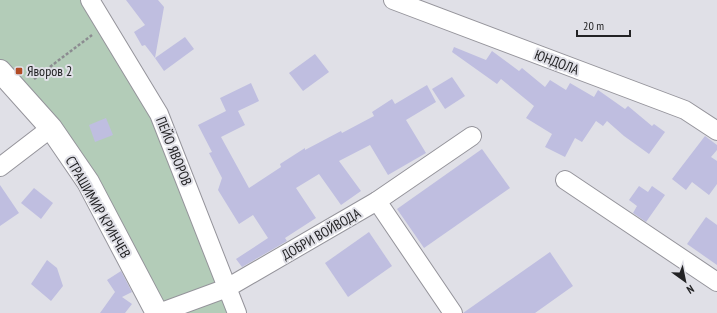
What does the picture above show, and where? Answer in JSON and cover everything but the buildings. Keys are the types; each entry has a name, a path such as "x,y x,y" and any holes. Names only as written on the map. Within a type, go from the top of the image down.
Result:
{"main road":[{"name":"СТРАШИМИР КРИНЧЕВ","path":"0,71 50,128 88,182 158,313"}],"street":[{"name":"ПЕЙО ЯВОРОВ","path":"90,0 159,114 237,313"},
{"name":"ЮНДОЛА","path":"393,0 685,110 717,131"},
{"path":"0,167 50,128"},
{"name":"ДОБРИ ВОЙВОДА","path":"158,313 228,288 377,201 472,136"},
{"path":"565,180 717,282"},
{"path":"377,201 453,313"}],"path":[{"path":"18,91 105,25"}],"green space":[{"path":"0,0 90,0 159,114 237,313 157,313 88,182 0,75"}],"place":[{"name":"Яворов 2","path":"19,71"}]}
